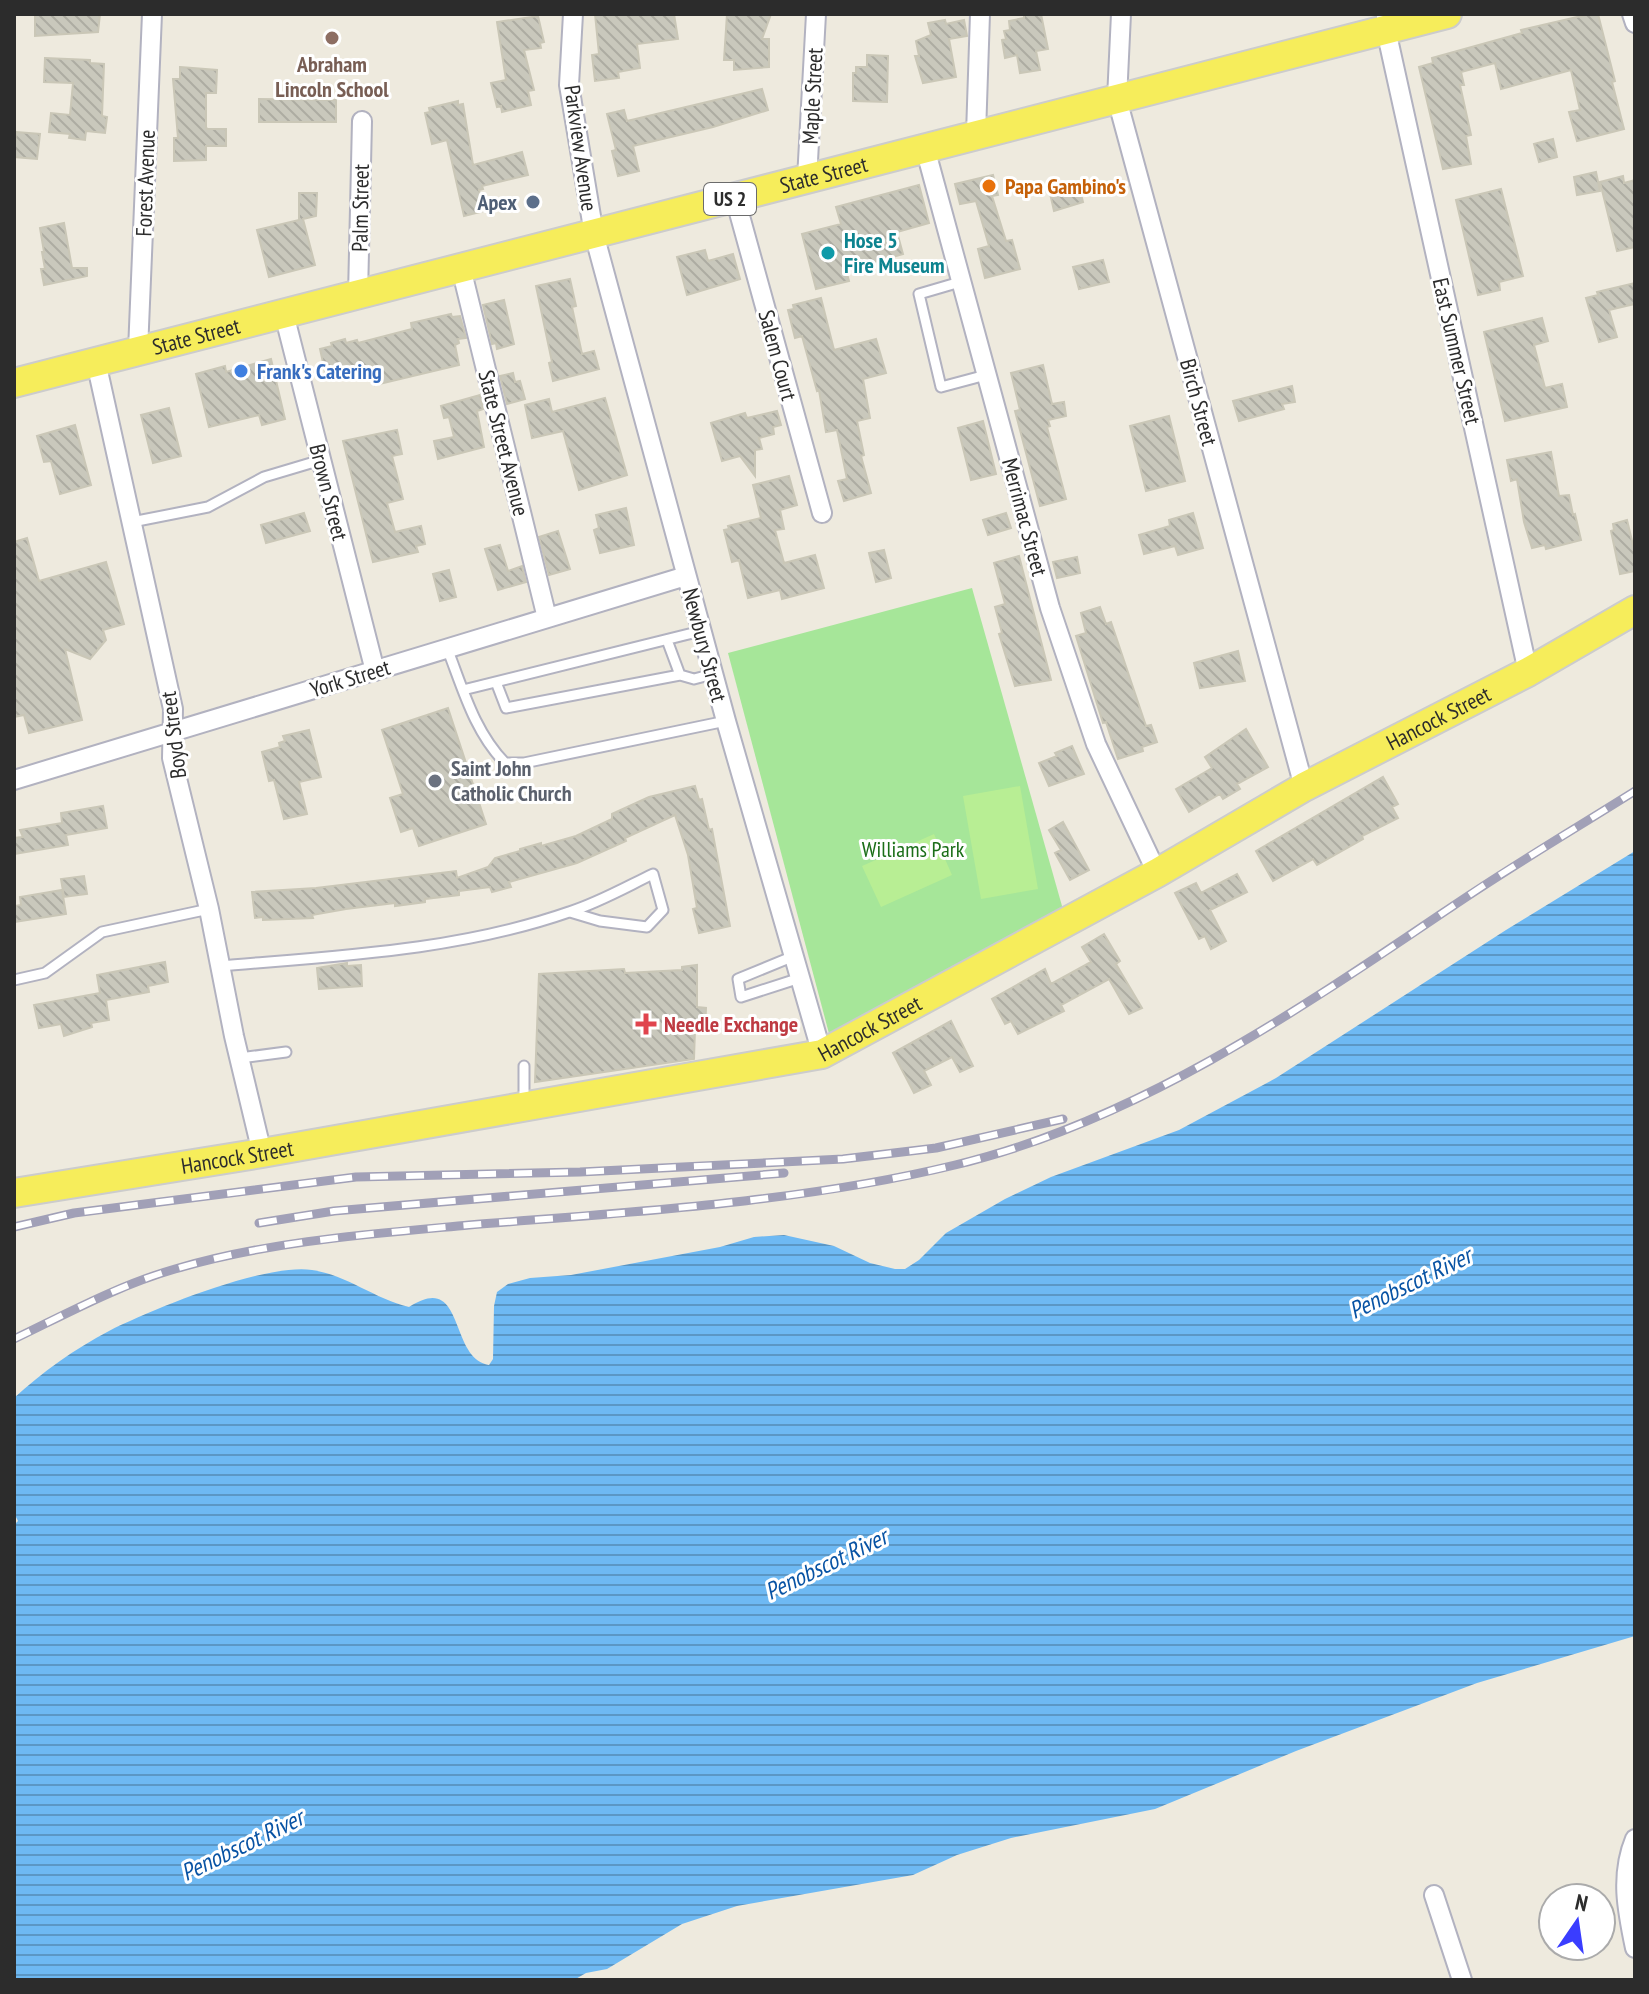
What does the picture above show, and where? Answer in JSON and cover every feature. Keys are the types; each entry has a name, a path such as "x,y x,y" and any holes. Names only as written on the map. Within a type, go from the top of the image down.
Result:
{"main road":[{"name":"State Street","path":"14,383 1117,99 1386,22 1447,14"},
{"name":"Hancock Street","path":"14,1193 262,1153 822,1054 1157,873 1304,787 1528,672 1635,610"}],"street":[{"name":"Forest Avenue","path":"138,351 152,14"},
{"name":"Parkview Avenue","path":"573,14 569,85 594,234"},
{"name":"Maple Street","path":"807,179 816,14"},
{"path":"976,134 980,14"},
{"name":"Birch Street","path":"1121,14 1117,99 1304,787"},
{"path":"1632,14 1635,23"},
{"name":"East Summer Street","path":"1386,22 1528,672"},
{"name":"Palm Street","path":"358,295 362,121"},
{"name":"Merrimac Street","path":"925,148 1050,608 1096,744 1157,873"},
{"name":"Salem Court","path":"735,198 822,513"},
{"name":"Newbury Street","path":"594,234 726,721 822,1054"},
{"name":"State Street Avenue","path":"461,268 547,618"},
{"name":"Brown Street","path":"284,314 375,671"},
{"name":"Boyd Street","path":"96,362 173,709 172,758 209,909 262,1153"},
{"name":"York Street","path":"14,780 686,576"},
{"path":"1635,1839 1627,1858 1625,1901 1635,1948"},
{"path":"1434,1895 1462,1980"}],"lane":[{"path":"960,282 919,294 941,387 986,375"},
{"path":"131,522 208,507 264,477 321,460"},
{"path":"463,690 701,631"},
{"path":"667,640 680,675"},
{"path":"447,648 475,722 490,747 505,763 524,763 726,721"},
{"path":"496,682 506,708 680,675 694,679 713,674"},
{"path":"219,966 372,953 471,939 570,912 653,874 663,910 647,927 600,921 570,912"},
{"path":"14,980 45,973 102,932 209,909"},
{"path":"794,956 738,979 741,997 800,978"},
{"path":"240,1058 286,1052"},
{"path":"524,1066 524,1107"}],"green space":[{"name":"Williams Park","path":"972,588 1064,913 831,1041 728,653"},
{"path":"1020,786 1038,889 981,899 963,796"},
{"path":"934,834 952,875 881,907 862,866"}],"water":[{"name":"Penobscot River","path":"1635,851 1635,1636 1477,1683 1296,1751 1155,1809 1011,1838 957,1855 913,1875 737,1906 682,1924 607,1969 586,1973 574,1980 14,1980 14,1525 18,1521 14,1513 14,1398 59,1362 109,1331 180,1300 239,1280 292,1270 325,1273 409,1307 427,1299 440,1299 449,1307 467,1348 476,1359 489,1365 493,1359 497,1292 508,1284 530,1278 571,1275 720,1247 754,1237 784,1235 834,1246 870,1263 905,1269 919,1260 946,1233 1005,1199 1051,1177 1179,1130 1276,1078"}],"building":[{"path":"35,14 100,14 98,32 35,36"},
{"path":"595,14 674,14 678,39 637,44 640,68 618,72 619,78 595,81 592,55 599,54"},
{"path":"727,14 771,14 762,39 769,39 769,67 734,70 734,60 724,60"},
{"path":"1024,14 1041,14 1048,49 1036,51 1040,70 1020,73 1017,55 1005,58 1002,40 1006,39 1004,31 1010,30 1009,21 1024,18"},
{"path":"1598,14 1624,129 1577,141 1569,112 1580,110 1571,70 1501,89 1495,63 1461,72 1464,85 1460,85 1471,135 1466,136 1471,164 1443,169 1419,67 1433,63 1432,58 1522,33 1521,30"},
{"path":"538,16 544,42 540,43 541,48 524,50 534,90 528,91 531,105 502,112 501,106 497,107 491,83 506,80 497,22"},
{"path":"945,20 946,24 964,20 967,36 949,39 956,77 923,83 915,56 919,56 916,41 931,35 928,23"},
{"path":"867,55 888,56 887,102 853,101 853,73 856,73 856,67 867,67"},
{"path":"45,58 90,60 90,63 104,64 102,116 107,117 105,133 86,131 85,140 69,138 70,134 49,132 51,113 70,115 73,83 44,82"},
{"path":"180,67 217,70 216,93 206,93 206,127 226,129 226,146 206,146 206,160 174,161 174,138 178,138 173,79 180,79"},
{"path":"762,89 768,110 633,146 639,171 618,176 612,151 616,150 607,114 624,110 627,121"},
{"path":"259,99 336,100 336,122 259,122"},
{"path":"458,101 458,105 463,104 473,165 522,152 528,175 482,186 483,189 479,190 484,211 464,216 447,140 432,144 425,113 430,112 429,108"},
{"path":"16,132 40,134 37,159 14,157"},
{"path":"1553,139 1557,157 1539,162 1534,144"},
{"path":"1596,172 1600,191 1577,195 1574,177"},
{"path":"993,175 998,195 992,196 1006,241 1012,240 1020,269 985,278 978,249 989,246 976,201 960,204 955,184"},
{"path":"1623,176 1624,183 1635,180 1635,247 1617,251 1600,182"},
{"path":"1078,182 1083,202 1054,211 1049,189"},
{"path":"919,185 929,223 897,232 903,254 846,270 849,281 816,289 802,234 841,224 836,207"},
{"path":"1501,189 1523,276 1499,282 1500,290 1478,295 1456,200"},
{"path":"299,193 317,193 316,216 303,219 315,265 269,277 257,230 299,220"},
{"path":"64,223 72,268 87,268 87,276 44,285 40,228"},
{"path":"705,250 708,261 733,254 740,279 687,295 677,257"},
{"path":"1103,260 1109,282 1079,289 1073,267"},
{"path":"570,279 576,306 572,307 582,354 594,351 599,369 553,381 536,286"},
{"path":"1635,283 1635,304 1609,310 1617,337 1599,342 1586,298 1598,295 1597,292"},
{"path":"821,298 834,350 876,339 886,373 863,379 870,418 857,421 864,455 861,456 871,493 844,501 838,481 847,479 837,430 826,432 819,390 802,336 795,338 788,310 794,309 793,305"},
{"path":"504,300 514,344 497,349 496,343 492,344 483,305"},
{"path":"451,314 452,317 460,316 466,338 458,339 459,343 455,345 459,365 375,385 371,366 326,376 320,349 332,346 331,343 345,339 346,343 357,340 358,343 412,329 411,323"},
{"path":"1542,318 1548,341 1534,345 1545,388 1562,384 1567,407 1505,421 1484,332"},
{"path":"271,359 285,419 262,425 259,415 209,427 196,374 225,366 226,372"},
{"path":"1043,365 1052,404 1064,402 1066,416 1048,420 1050,426 1047,427 1066,499 1040,506 1015,411 1020,410 1011,373"},
{"path":"513,373 515,382 520,381 525,399 507,404 500,376"},
{"path":"1292,386 1295,402 1282,404 1284,409 1239,421 1233,401"},
{"path":"480,395 483,409 477,411 484,447 438,459 434,441 454,437 449,417 444,418 441,406"},
{"path":"605,398 627,475 579,490 563,431 532,438 525,405 549,399 552,412"},
{"path":"169,408 181,456 153,463 141,415"},
{"path":"777,411 781,425 773,427 774,434 759,438 762,449 755,450 755,476 740,456 722,461 711,423 745,413 747,418"},
{"path":"1169,416 1185,481 1146,491 1130,426"},
{"path":"983,421 996,474 971,480 958,428"},
{"path":"75,425 91,485 60,494 51,461 44,462 37,436"},
{"path":"397,430 402,454 392,456 403,499 387,503 395,532 421,526 425,544 416,546 418,552 373,562 343,441"},
{"path":"1551,452 1559,496 1569,495 1581,540 1546,549 1545,545 1532,548 1517,479 1511,481 1507,460"},
{"path":"789,476 797,505 780,510 784,529 775,530 784,563 815,555 824,588 782,599 780,590 748,598 739,560 732,562 724,530 729,529 728,526 761,518 753,485"},
{"path":"626,508 634,545 600,553 594,530 599,528 596,515"},
{"path":"304,513 310,531 266,543 261,525"},
{"path":"1006,513 1011,528 988,535 983,520"},
{"path":"1193,513 1203,548 1178,555 1175,546 1144,554 1139,535 1170,526 1169,520"},
{"path":"1627,520 1635,553 1635,571 1620,574 1611,531 1614,530 1613,524"},
{"path":"558,531 570,569 549,575 539,537"},
{"path":"27,538 39,581 106,562 124,624 103,630 106,640 90,659 65,649 82,720 29,733 24,715 14,717 14,542"},
{"path":"500,545 508,571 522,566 526,582 498,590 485,549"},
{"path":"884,550 891,578 876,582 869,553"},
{"path":"1019,556 1051,680 1015,686 999,634 1002,633 995,607 1005,604 994,563"},
{"path":"1077,557 1080,573 1057,578 1053,562"},
{"path":"449,570 456,597 440,601 433,574"},
{"path":"1100,607 1106,624 1111,622 1146,726 1151,725 1157,742 1142,747 1143,751 1118,759 1106,722 1103,723 1076,636 1086,633 1081,613"},
{"path":"1238,651 1245,681 1200,688 1194,663"},
{"name":"Saint John Catholic Church","path":"448,708 486,824 419,846 413,828 401,832 390,798 403,794 382,730"},
{"path":"1246,729 1268,767 1237,784 1240,789 1223,799 1220,794 1189,812 1176,789 1212,768 1205,757"},
{"path":"309,730 321,777 299,782 307,814 284,819 274,780 269,781 262,752 280,747 279,743 285,741 283,736"},
{"path":"1072,746 1084,774 1049,786 1039,763"},
{"path":"1383,777 1398,804 1392,807 1398,818 1362,836 1363,839 1317,865 1313,859 1273,881 1256,851"},
{"path":"695,786 699,800 702,799 709,830 712,829 730,926 699,933 693,909 697,908 688,855 675,815 577,863 509,882 511,887 492,892 490,887 459,891 459,895 425,899 425,902 346,909 312,915 313,918 255,918 252,892 316,888 456,871 457,878 488,867 495,858 520,849 576,836 612,819 612,814 649,797"},
{"path":"103,806 107,828 66,835 68,845 14,854 14,838 23,837 20,830 62,823 61,813"},
{"path":"1063,822 1089,870 1070,880 1055,853 1061,850 1049,830"},
{"path":"1237,874 1247,892 1210,910 1226,941 1211,949 1205,936 1199,939 1175,893 1196,883 1201,893"},
{"path":"84,876 87,894 64,897 61,879"},
{"path":"62,890 66,914 14,922 14,906 21,905 20,897"},
{"path":"1104,934 1120,961 1116,964 1142,1008 1129,1014 1109,979 1061,1005 1064,1011 1018,1034 1011,1021 1005,1024 992,999 1045,969 1051,984 1091,962 1082,947"},
{"path":"165,962 168,982 148,986 149,992 106,1000 109,1020 91,1023 92,1027 64,1036 61,1024 39,1028 34,1005 100,993 97,975"},
{"path":"347,963 347,966 361,965 362,986 319,989 317,968"},
{"path":"697,965 697,1007 706,1008 705,1030 695,1029 694,1059 535,1082 539,974 624,969 625,973 682,970 682,967"},
{"path":"951,1021 973,1066 960,1072 952,1057 924,1071 931,1085 914,1093 893,1053"}],"railway":[{"path":"14,1339 134,1283 211,1259 247,1252 358,1235 652,1210 835,1189 955,1165 1022,1146 1151,1092 1213,1059 1334,985 1635,791"},
{"path":"14,1227 74,1213 356,1177 580,1172 843,1159 936,1148 1063,1119"},
{"path":"259,1223 334,1211 784,1173"}],"place":[{"name":"Abraham Lincoln School","path":"332,38"},
{"name":"Papa Gambino's","path":"989,186"},
{"name":"Apex","path":"533,202"},
{"name":"Hose 5 Fire Museum","path":"828,253"},
{"name":"Frank's Catering","path":"241,371"},
{"name":"Saint John Catholic Church","path":"435,781"},
{"name":"Needle Exchange","path":"646,1024"}]}
